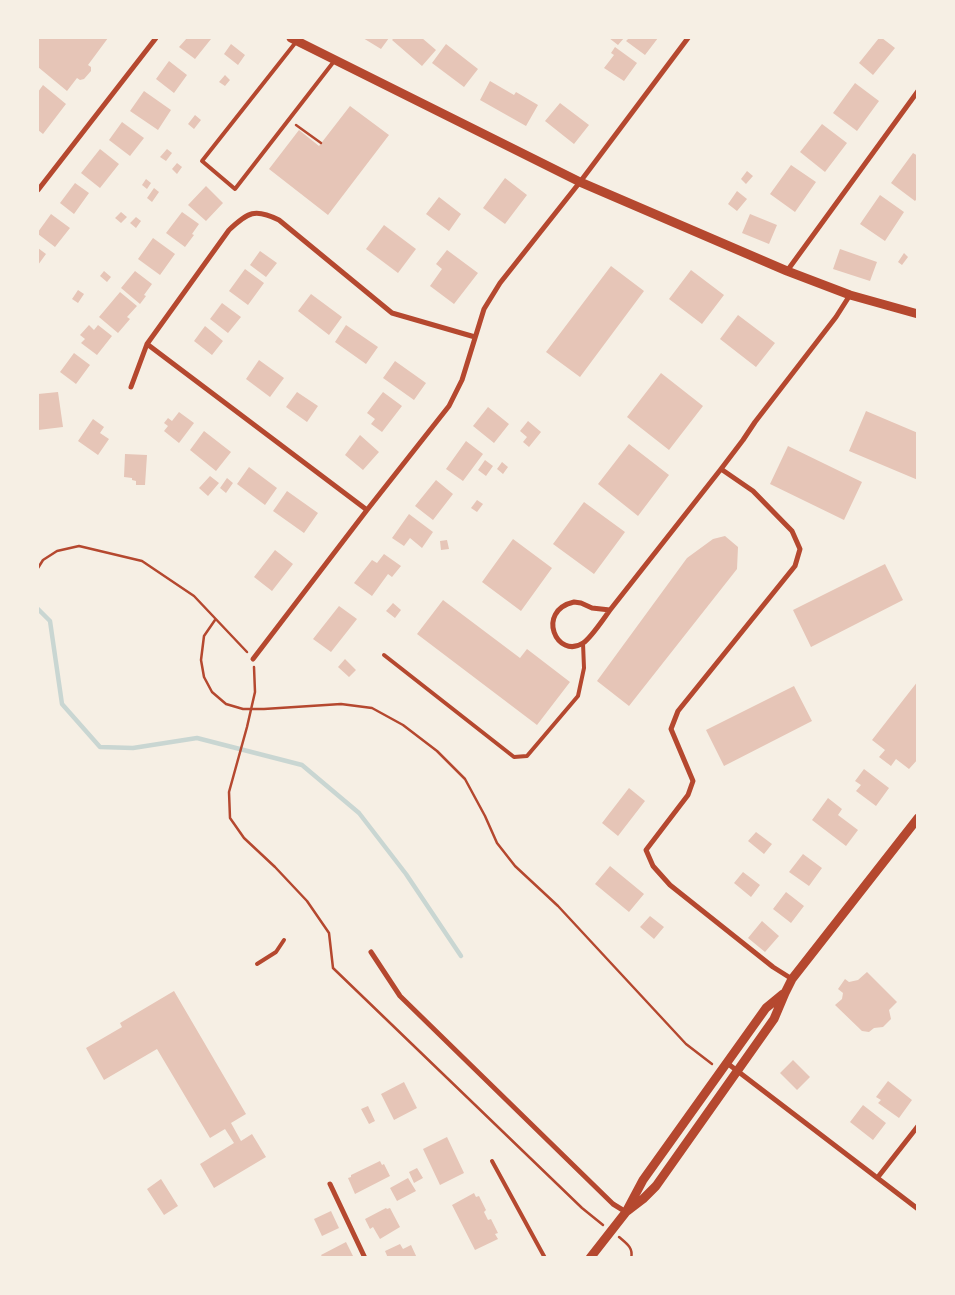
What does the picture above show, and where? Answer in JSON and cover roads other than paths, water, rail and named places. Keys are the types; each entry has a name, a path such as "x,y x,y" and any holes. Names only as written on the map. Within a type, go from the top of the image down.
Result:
{"street":[{"path":"38,190 156,38"},
{"path":"253,659 449,406 462,380 484,308 500,283 580,182 688,38"},
{"path":"294,39 580,182 787,271 850,294 918,314"},
{"path":"787,271 918,91"},
{"path":"130,387 147,344 229,230 241,218 254,212 267,214 279,220 392,312 475,337"},
{"path":"610,610 592,608 574,602 561,607 556,612 552,626 558,640 564,645 572,647 583,643 610,610 721,469 836,317 850,294"},
{"path":"147,344 367,510"},
{"path":"721,469 753,491 792,531 800,549 795,566 678,711 671,729 693,781 688,794 646,850 653,866 670,884 773,967 792,979"},
{"path":"626,1212 656,1186 774,1019 792,979 918,818"},
{"path":"371,952 400,996 613,1204 626,1212"},
{"path":"590,1258 626,1212 643,1180 766,1008 785,993"},
{"path":"727,1063 918,1209"},
{"path":"878,1178 918,1126"},
{"path":"330,1184 365,1258"}],"lane":[{"path":"294,39 202,161 235,189 335,60"},
{"path":"384,655 514,757 527,756 578,696 584,668 583,643"},
{"path":"257,964 276,952 284,940"},
{"path":"492,1161 546,1258"}],"waterway":[{"path":"38,609 50,621 62,704 100,747 133,748 197,738 302,765 359,813 406,874 461,956"}]}
